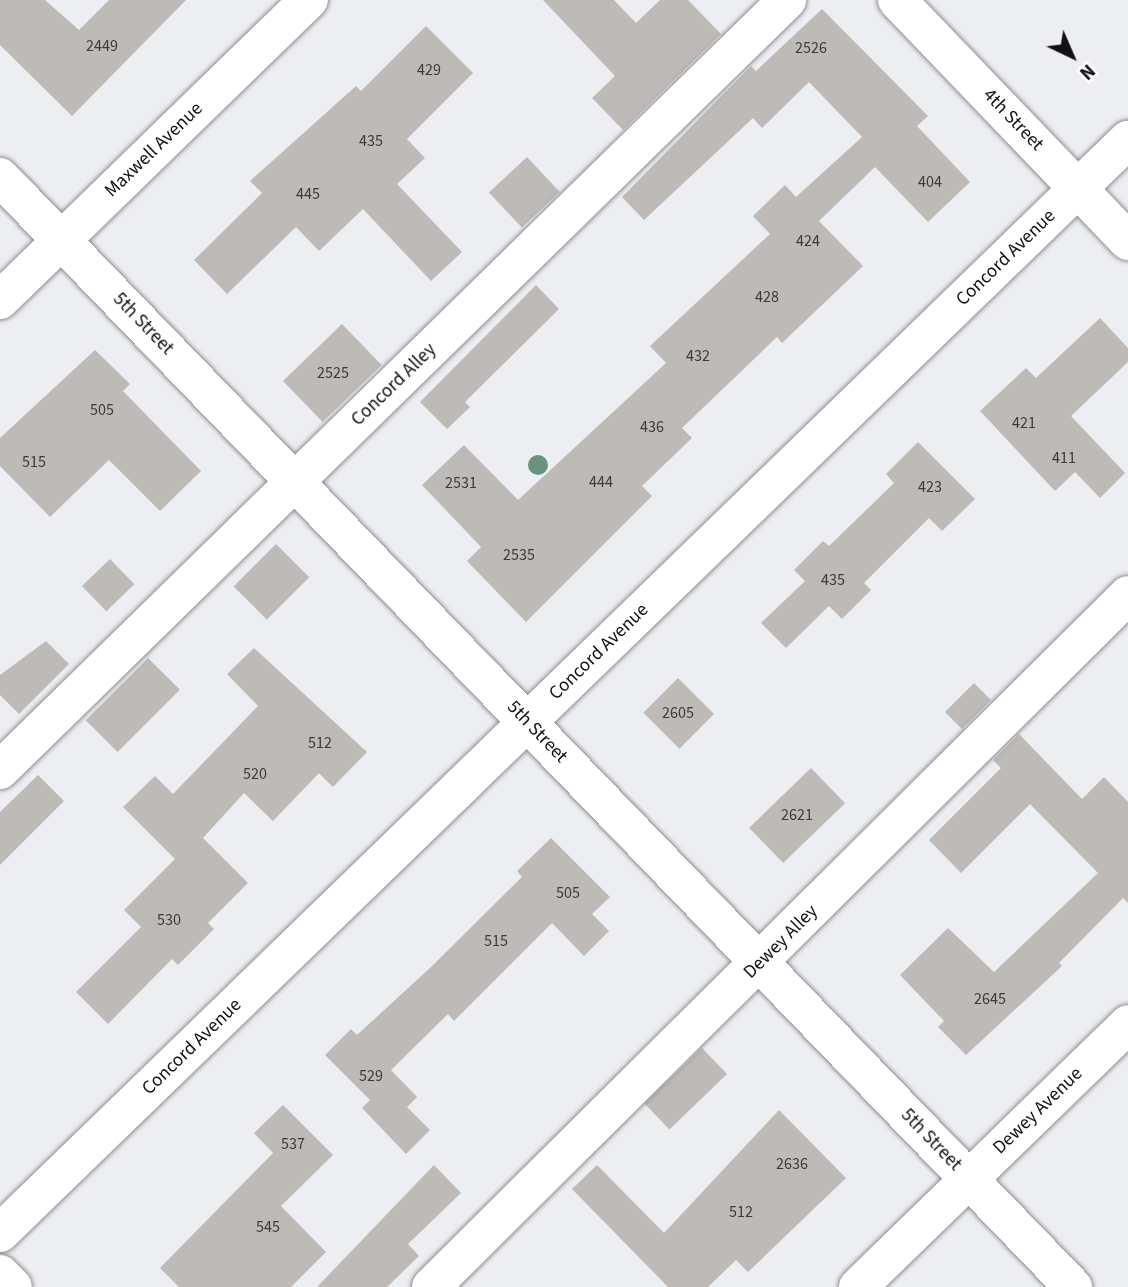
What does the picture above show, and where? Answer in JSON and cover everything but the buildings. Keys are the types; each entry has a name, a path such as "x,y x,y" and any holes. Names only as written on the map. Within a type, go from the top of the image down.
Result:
{"street":[{"name":"Maxwell Avenue","path":"0,300 309,0"},
{"name":"Concord Alley","path":"0,770 787,0"},
{"name":"4th Street","path":"897,0 1128,241"},
{"name":"Concord Avenue","path":"0,1233 1128,140"},
{"name":"5th Street","path":"0,177 1073,1287"},
{"name":"Dewey Alley","path":"431,1287 760,964 1128,595"},
{"name":"Dewey Avenue","path":"858,1287 1128,1024"},
{"path":"0,1274 13,1287"}]}
